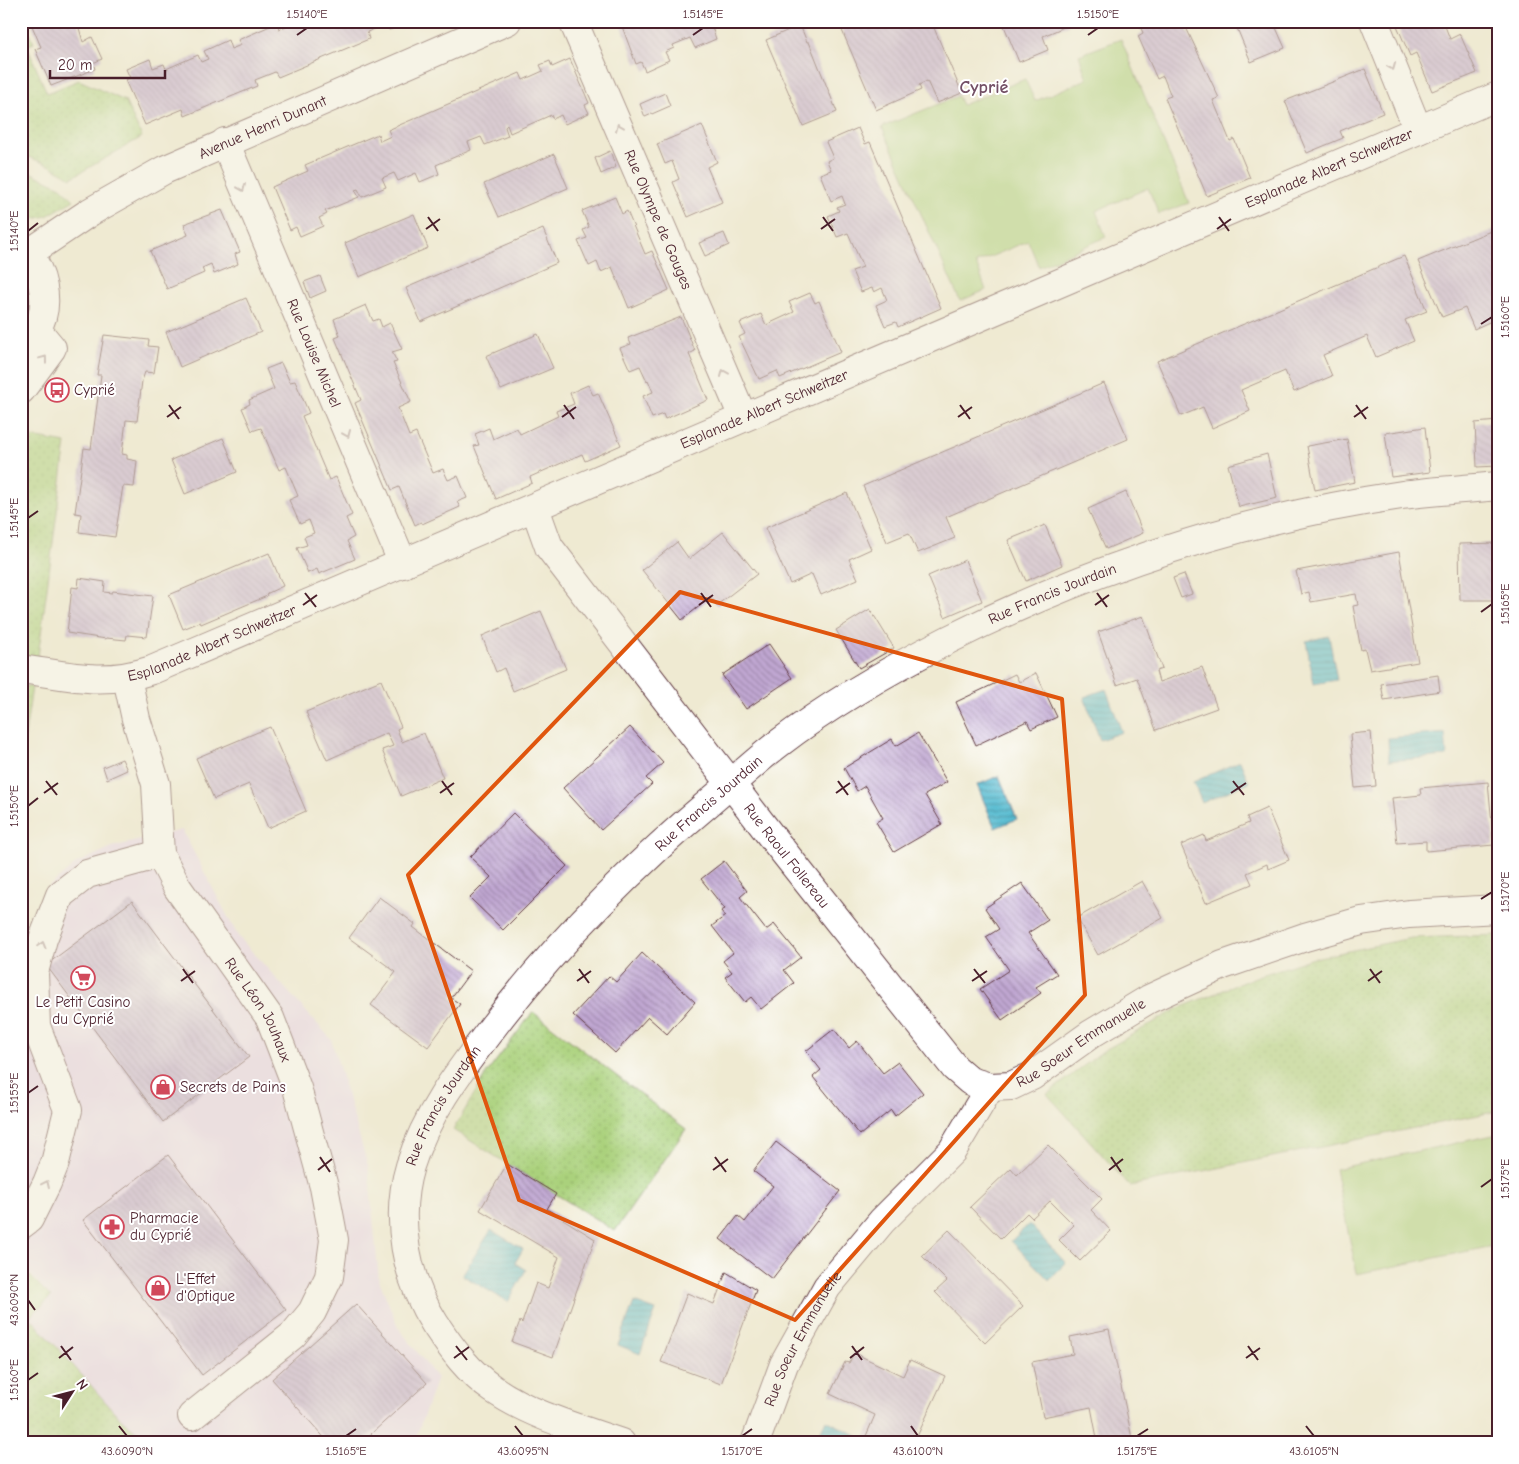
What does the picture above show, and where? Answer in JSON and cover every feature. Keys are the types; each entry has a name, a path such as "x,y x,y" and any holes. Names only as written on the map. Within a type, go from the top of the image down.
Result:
{"street":[{"name":"Avenue Henri Dunant","path":"25,250 164,170 507,21"},
{"name":"Rue Olympe de Gouges","path":"572,21 743,418"},
{"path":"1374,21 1418,130"},
{"name":"Esplanade Albert Schweitzer","path":"21,669 100,680 127,678 152,670 1498,96"},
{"name":"Rue Louise Michel","path":"225,142 403,564"},
{"path":"21,390 52,348 29,339 41,318 44,295 40,273 25,250"},
{"name":"Rue Francis Jourdain","path":"621,1443 543,1416 492,1389 454,1354 423,1305 408,1258 402,1214 409,1169 425,1128 447,1088 513,1000 581,921 631,872 778,744 868,685 945,641 1033,600 1091,576 1247,526 1334,507 1405,495 1498,486"},
{"name":"Rue Raoul Follereau","path":"535,508 548,546 731,784 955,1068 970,1081 990,1087"},
{"name":"Rue Léon Jouhaux","path":"127,678 134,712 156,784 160,854 177,888 270,1018 297,1088 324,1187 334,1240 329,1277 312,1312 292,1334 192,1416"},
{"path":"21,1225 30,1219 56,1163 68,1110 36,1026 34,972 43,939 60,895 87,874 160,854"},
{"name":"Rue Soeur Emmanuelle","path":"754,1443 784,1364 827,1287 882,1220 952,1151 990,1087 1011,1086 1032,1076 1091,1034 1149,999 1242,959 1305,937 1361,921 1409,914 1498,909"}],"highlighted area":[{"path":"680,592 1062,699 1085,995 795,1320 519,1200 408,875"}],"shaded area":[{"path":"182,830 238,936 331,1039 368,1166 379,1280 398,1327 437,1378 414,1443 151,1443 119,1417 30,1316 51,1297 21,1264 21,977 29,928 47,888 77,863 112,847"}],"green space":[{"path":"21,21 24,21 34,43 27,46 47,93 79,80 125,101 142,137 71,178 49,165 21,154"},
{"path":"1121,39 1189,203 1159,214 1148,188 1096,211 1106,237 1039,267 1028,241 976,263 986,290 960,301 882,127 958,96 962,105 1025,79 1035,101 1087,79 1079,55"},
{"path":"21,168 61,187 74,200 47,216 21,222"},
{"path":"21,435 66,443 38,657 21,655"},
{"path":"21,685 32,687 21,764"},
{"path":"1498,935 1498,1111 1130,1186 1047,1094 1103,1051 1179,1008 1258,976 1314,958 1411,938"},
{"path":"533,1012 686,1129 615,1231 453,1130 486,1074"},
{"path":"1498,1134 1498,1245 1357,1274 1335,1169"},
{"path":"21,1267 51,1297 30,1317 119,1417 151,1443 24,1443 21,1437"}],"water":[{"path":"1329,636 1337,680 1314,684 1306,641"},
{"path":"1106,689 1122,732 1100,740 1084,697"},
{"path":"1445,733 1447,756 1389,761 1388,738"},
{"path":"1240,761 1249,782 1202,803 1193,782"},
{"path":"999,776 1017,819 995,828 977,785"},
{"path":"1029,1224 1066,1263 1049,1280 1011,1241"},
{"path":"491,1230 523,1249 515,1263 526,1270 508,1302 462,1275"},
{"path":"634,1302 656,1310 640,1354 618,1345"},
{"path":"826,1420 857,1435 854,1443 815,1443"}],"building":[{"path":"30,21 77,21 83,42 92,37 102,59 93,63 95,69 51,86 35,49 41,47"},
{"path":"292,21 410,21 389,30 387,24 367,32 369,39 278,77 275,72 255,80 257,86 185,116 183,109 145,125 125,80 130,78 126,69 150,59 153,68 164,64 166,69 198,55 201,62 208,59 204,51 228,40 231,49 241,45 238,40 277,23 279,29 293,23"},
{"path":"620,21 710,21 716,39 695,48 690,38 673,45 674,48 665,52 669,60 645,71 641,62 636,64"},
{"path":"838,21 931,21 962,93 937,103 927,81 919,85 921,90 876,110"},
{"path":"1002,21 1067,21 1069,25 1043,36 1048,50 1019,62"},
{"path":"1138,21 1183,21 1219,98 1213,100 1230,141 1234,139 1250,178 1207,196 1165,98 1171,96 1163,76 1157,79 1138,36 1143,33"},
{"path":"1234,21 1273,21 1285,48 1251,62"},
{"path":"1395,21 1443,21 1450,39 1460,34 1477,73 1432,91 1416,53 1410,56"},
{"path":"800,25 807,42 809,42 837,112 803,126 766,40"},
{"path":"570,59 589,103 585,105 589,113 565,124 561,115 553,119 551,115 510,133 507,125 505,127 508,136 485,145 481,137 468,142 471,150 436,165 439,174 420,182 416,173 398,181 394,173 382,178 386,187 362,197 358,189 355,190 359,197 325,211 327,214 319,218 323,226 300,236 296,227 290,230 272,187 308,171 305,165 378,134 380,141 391,136 388,130 520,73 523,80 543,71 540,65 550,61 552,67"},
{"path":"1365,69 1383,113 1340,131 1343,138 1307,153 1285,101"},
{"path":"665,93 670,106 645,117 640,104"},
{"path":"702,125 717,162 707,167 722,202 688,217 673,182 679,179 672,161 665,164 657,144"},
{"path":"858,128 865,144 870,142 941,308 898,327 896,322 885,326 876,305 887,300 882,288 874,292 872,288 861,292 852,271 863,267 848,233 837,237 828,216 839,211 837,207 845,204 842,196 831,201 820,174 831,170 827,161 833,158 826,142"},
{"path":"610,151 616,167 601,174 595,158"},
{"path":"554,154 568,188 499,217 484,184"},
{"path":"615,197 622,214 627,211 645,254 652,251 669,290 629,308 612,267 601,272 597,262 589,266 578,241 587,238 583,230 589,227 582,211"},
{"path":"222,210 240,252 235,254 238,264 214,274 211,264 202,268 204,273 167,289 150,251 188,235 184,224"},
{"path":"414,214 428,248 359,277 345,243"},
{"path":"1498,228 1498,318 1474,329 1465,308 1442,317 1418,261"},
{"path":"543,229 557,263 421,322 406,288"},
{"path":"724,233 729,245 705,256 699,243"},
{"path":"1404,256 1427,311 1405,320 1414,341 1376,357 1367,336 1323,355 1332,376 1294,392 1285,371 1241,390 1250,411 1212,428 1203,407 1181,416 1157,361"},
{"path":"320,276 326,291 310,298 304,282"},
{"path":"810,293 815,303 819,301 841,352 780,378 777,371 759,379 739,337 745,334 740,323 761,314 766,325 794,312 789,302"},
{"path":"246,298 261,332 180,367 166,332"},
{"path":"366,305 373,321 379,319 382,327 390,323 402,349 392,352 397,362 393,363 411,402 398,408 409,436 416,433 433,473 443,469 448,480 458,476 467,498 457,502 460,507 422,524 421,522 415,525 399,487 392,490 355,403 361,400 335,338 340,336 334,319"},
{"path":"681,317 695,351 689,354 708,400 665,419 663,414 652,418 643,396 653,392 648,380 640,366 630,370 620,348 631,344 628,338"},
{"path":"538,334 553,368 501,390 486,356"},
{"path":"104,335 149,340 148,346 158,347 154,373 145,372 142,381 137,421 126,420 122,454 127,455 127,459 137,461 134,487 123,486 115,537 79,532 81,514 75,513 84,448 91,449 101,375 97,375"},
{"path":"281,363 290,382 295,381 309,413 302,416 329,480 336,477 352,515 346,518 354,537 347,541 355,559 319,574 317,569 308,573 297,548 307,545 304,537 314,533 309,520 300,524 289,500 298,496 286,467 279,470 261,428 252,431 242,408 250,404 249,400 274,389 266,369"},
{"path":"1104,383 1128,439 946,517 955,538 918,553 909,533 887,542 863,486"},
{"path":"588,385 593,395 598,393 621,445 585,461 582,454 530,477 532,483 496,499 474,446 479,445 475,434 489,428 493,439 517,428 520,434 558,416 556,411 574,404 570,393"},
{"path":"1498,421 1498,466 1477,467 1475,423"},
{"path":"1425,427 1430,472 1391,477 1385,433"},
{"path":"223,438 237,472 185,494 171,460"},
{"path":"1347,439 1355,482 1315,490 1307,446"},
{"path":"1267,454 1277,498 1239,507 1228,465"},
{"path":"1126,492 1143,533 1106,549 1088,509"},
{"path":"847,493 871,549 849,559 858,579 821,595 812,574 790,584 765,528"},
{"path":"1045,525 1062,565 1026,581 1008,540"},
{"path":"723,532 757,574 717,605 711,597 682,620 642,570 677,542 689,559"},
{"path":"1498,543 1498,600 1460,600 1459,544"},
{"path":"1399,552 1418,662 1370,670 1365,649 1361,650 1353,606 1358,605 1356,594 1311,602 1309,592 1301,594 1296,571"},
{"path":"269,553 283,586 266,594 267,596 201,624 200,622 183,629 169,595"},
{"path":"965,560 982,601 945,617 928,576"},
{"path":"1184,574 1192,594 1181,598 1173,578"},
{"path":"79,578 105,582 104,592 112,593 113,591 153,596 147,637 127,635 126,640 106,639 67,633 72,587 78,588"},
{"path":"870,609 894,648 859,668 836,630"},
{"path":"541,611 566,669 513,691 504,668 496,672 482,636"},
{"path":"1143,616 1162,669 1156,671 1159,682 1202,667 1217,708 1156,730 1137,678 1117,685 1098,632"},
{"path":"769,644 792,678 746,709 722,675"},
{"path":"1036,673 1057,717 1031,729 1027,721 976,745 956,702 1015,674 1019,682"},
{"path":"1438,675 1440,691 1384,700 1381,684"},
{"path":"381,680 401,727 397,729 402,742 424,733 443,778 401,796 382,750 393,746 387,733 327,760 306,712"},
{"path":"270,727 306,811 268,828 249,784 214,799 196,758"},
{"path":"630,727 663,763 646,778 652,784 601,830 563,788"},
{"path":"1371,732 1376,786 1355,788 1350,734"},
{"path":"918,733 947,782 925,795 942,824 894,852 876,822 883,818 865,786 857,791 844,768 892,739 896,746"},
{"path":"122,759 127,770 107,779 103,767"},
{"path":"1488,782 1494,845 1426,851 1426,841 1397,843 1392,798 1421,795 1420,788"},
{"path":"1267,808 1289,860 1268,869 1267,864 1247,873 1252,884 1206,903 1181,845 1204,835 1206,841 1249,823 1247,817"},
{"path":"513,813 567,866 503,930 470,898 491,877 470,857"},
{"path":"724,861 747,891 740,897 766,930 774,924 801,957 784,970 794,983 761,1009 751,997 745,1002 725,977 732,972 723,961 733,953 712,926 725,916 721,911 725,909 701,879"},
{"path":"1142,881 1163,918 1098,955 1077,918"},
{"path":"1022,883 1048,920 1028,933 1057,974 1036,987 1041,993 1002,1020 980,989 1009,970 986,937 999,929 985,908"},
{"path":"379,897 415,924 413,927 471,971 451,998 460,1004 428,1047 371,1005 396,972 349,938"},
{"path":"132,901 249,1057 163,1122 46,965"},
{"path":"642,953 695,1002 667,1034 648,1017 615,1053 573,1015 609,976 616,982"},
{"path":"834,1029 849,1048 857,1041 883,1073 898,1062 923,1093 895,1116 891,1110 860,1135 813,1077 821,1070 806,1051"},
{"path":"776,1142 840,1191 772,1279 720,1239 738,1216 745,1222 773,1186 753,1171"},
{"path":"1048,1145 1102,1199 1091,1210 1111,1231 1080,1261 1059,1240 1074,1225 1050,1201 1032,1218 1027,1213 1001,1239 970,1207 1011,1168 1017,1175"},
{"path":"168,1155 286,1310 202,1375 83,1220"},
{"path":"507,1164 556,1194 547,1209 595,1239 553,1357 512,1342 520,1321 522,1323 536,1283 548,1288 559,1257 480,1210"},
{"path":"949,1230 1023,1306 985,1343 935,1292 947,1281 922,1256"},
{"path":"726,1272 756,1290 721,1384 661,1362 687,1293 714,1304"},
{"path":"356,1304 427,1383 361,1443 329,1443 272,1379"},
{"path":"1109,1329 1133,1443 1084,1443 1084,1440 1097,1438 1091,1407 1043,1417 1032,1362 1073,1354 1070,1337"},
{"path":"854,1353 903,1376 910,1360 945,1376 914,1443 863,1443 875,1415 830,1394 845,1362 849,1363"}],"place":[{"name":"Cyprié","path":"57,390"},
{"name":"Le Petit Casino du Cyprié","path":"83,978"},
{"name":"Secrets de Pains","path":"163,1087"},
{"name":"Pharmacie du Cyprié","path":"112,1227"},
{"name":"L'Effet d'Optique","path":"158,1288"}],"district":[{"name":"Cyprié","path":"984,87"}]}
